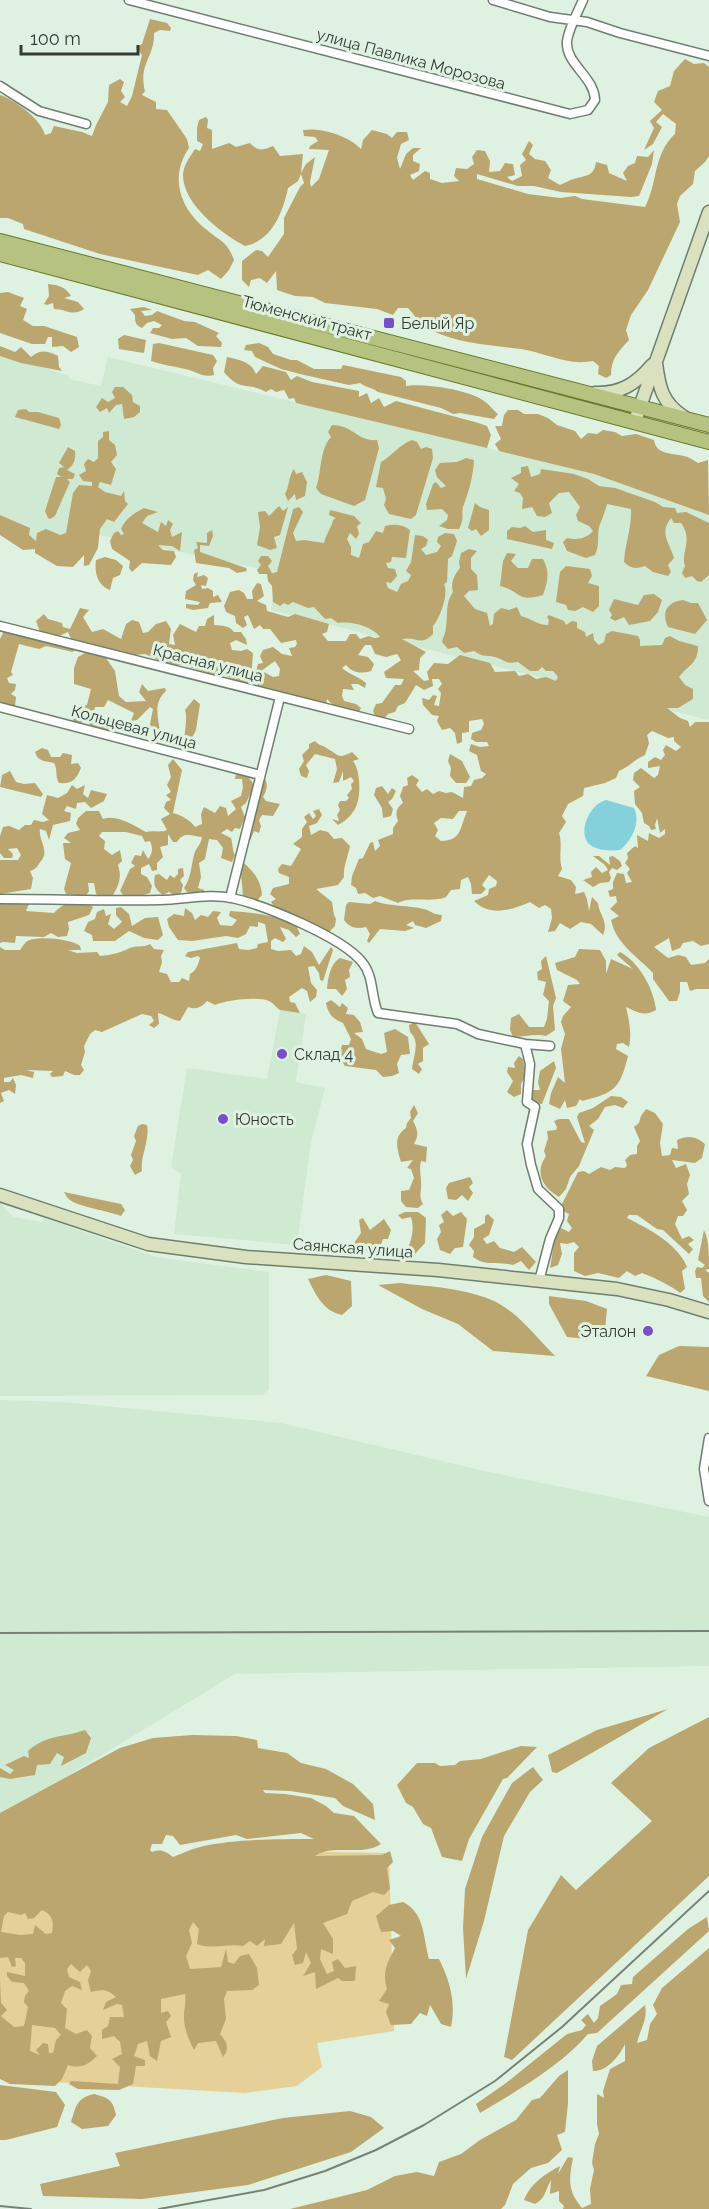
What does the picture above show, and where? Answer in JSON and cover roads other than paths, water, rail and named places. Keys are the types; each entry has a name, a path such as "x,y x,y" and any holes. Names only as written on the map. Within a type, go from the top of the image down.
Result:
{"main road":[{"name":"Тюменский тракт","path":"0,241 709,425"},
{"name":"Тюменский тракт","path":"0,254 709,442"}],"street":[{"name":"улица Павлика Морозова","path":"129,0 570,114 588,110 595,100 593,87 571,57 568,49 568,35 575,20"},
{"path":"493,0 550,17 575,20 709,56"},
{"path":"575,20 582,0"},
{"path":"0,86 39,111 86,124"},
{"path":"635,422 709,212"},
{"path":"587,392 609,393 626,388 645,373 656,359"},
{"path":"656,359 662,395 676,412 690,420"},
{"name":"Красная улица","path":"0,626 409,729"},
{"path":"230,898 280,697"},
{"name":"Кольцевая улица","path":"0,707 260,775"},
{"path":"0,898 162,900 230,898 267,907 330,938 354,954 364,964 370,978 378,1013 457,1024 478,1034 525,1044 550,1046"},
{"path":"525,1044 530,1064 527,1102 535,1107 527,1144 531,1165 538,1189 558,1209 559,1218 550,1239 539,1281"},
{"name":"Саянская улица","path":"0,1195 148,1244 246,1257 428,1269 625,1290 709,1312"},
{"path":"709,1438 704,1469 709,1501"}],"water":[{"path":"606,800 634,808 636,814 634,831 620,850 595,848 585,838 587,818 600,802"}],"railway":[{"path":"0,1633 709,1631"},
{"path":"159,2209 264,2190 325,2171 376,2150 424,2125 495,2081 562,2027 709,1891"},
{"path":"0,2206 31,2209"}],"place":[{"name":"Белый Яр","path":"389,323"},
{"name":"Склад 4","path":"282,1054"},
{"name":"Юность","path":"223,1119"},
{"name":"Эталон","path":"648,1331"}]}
